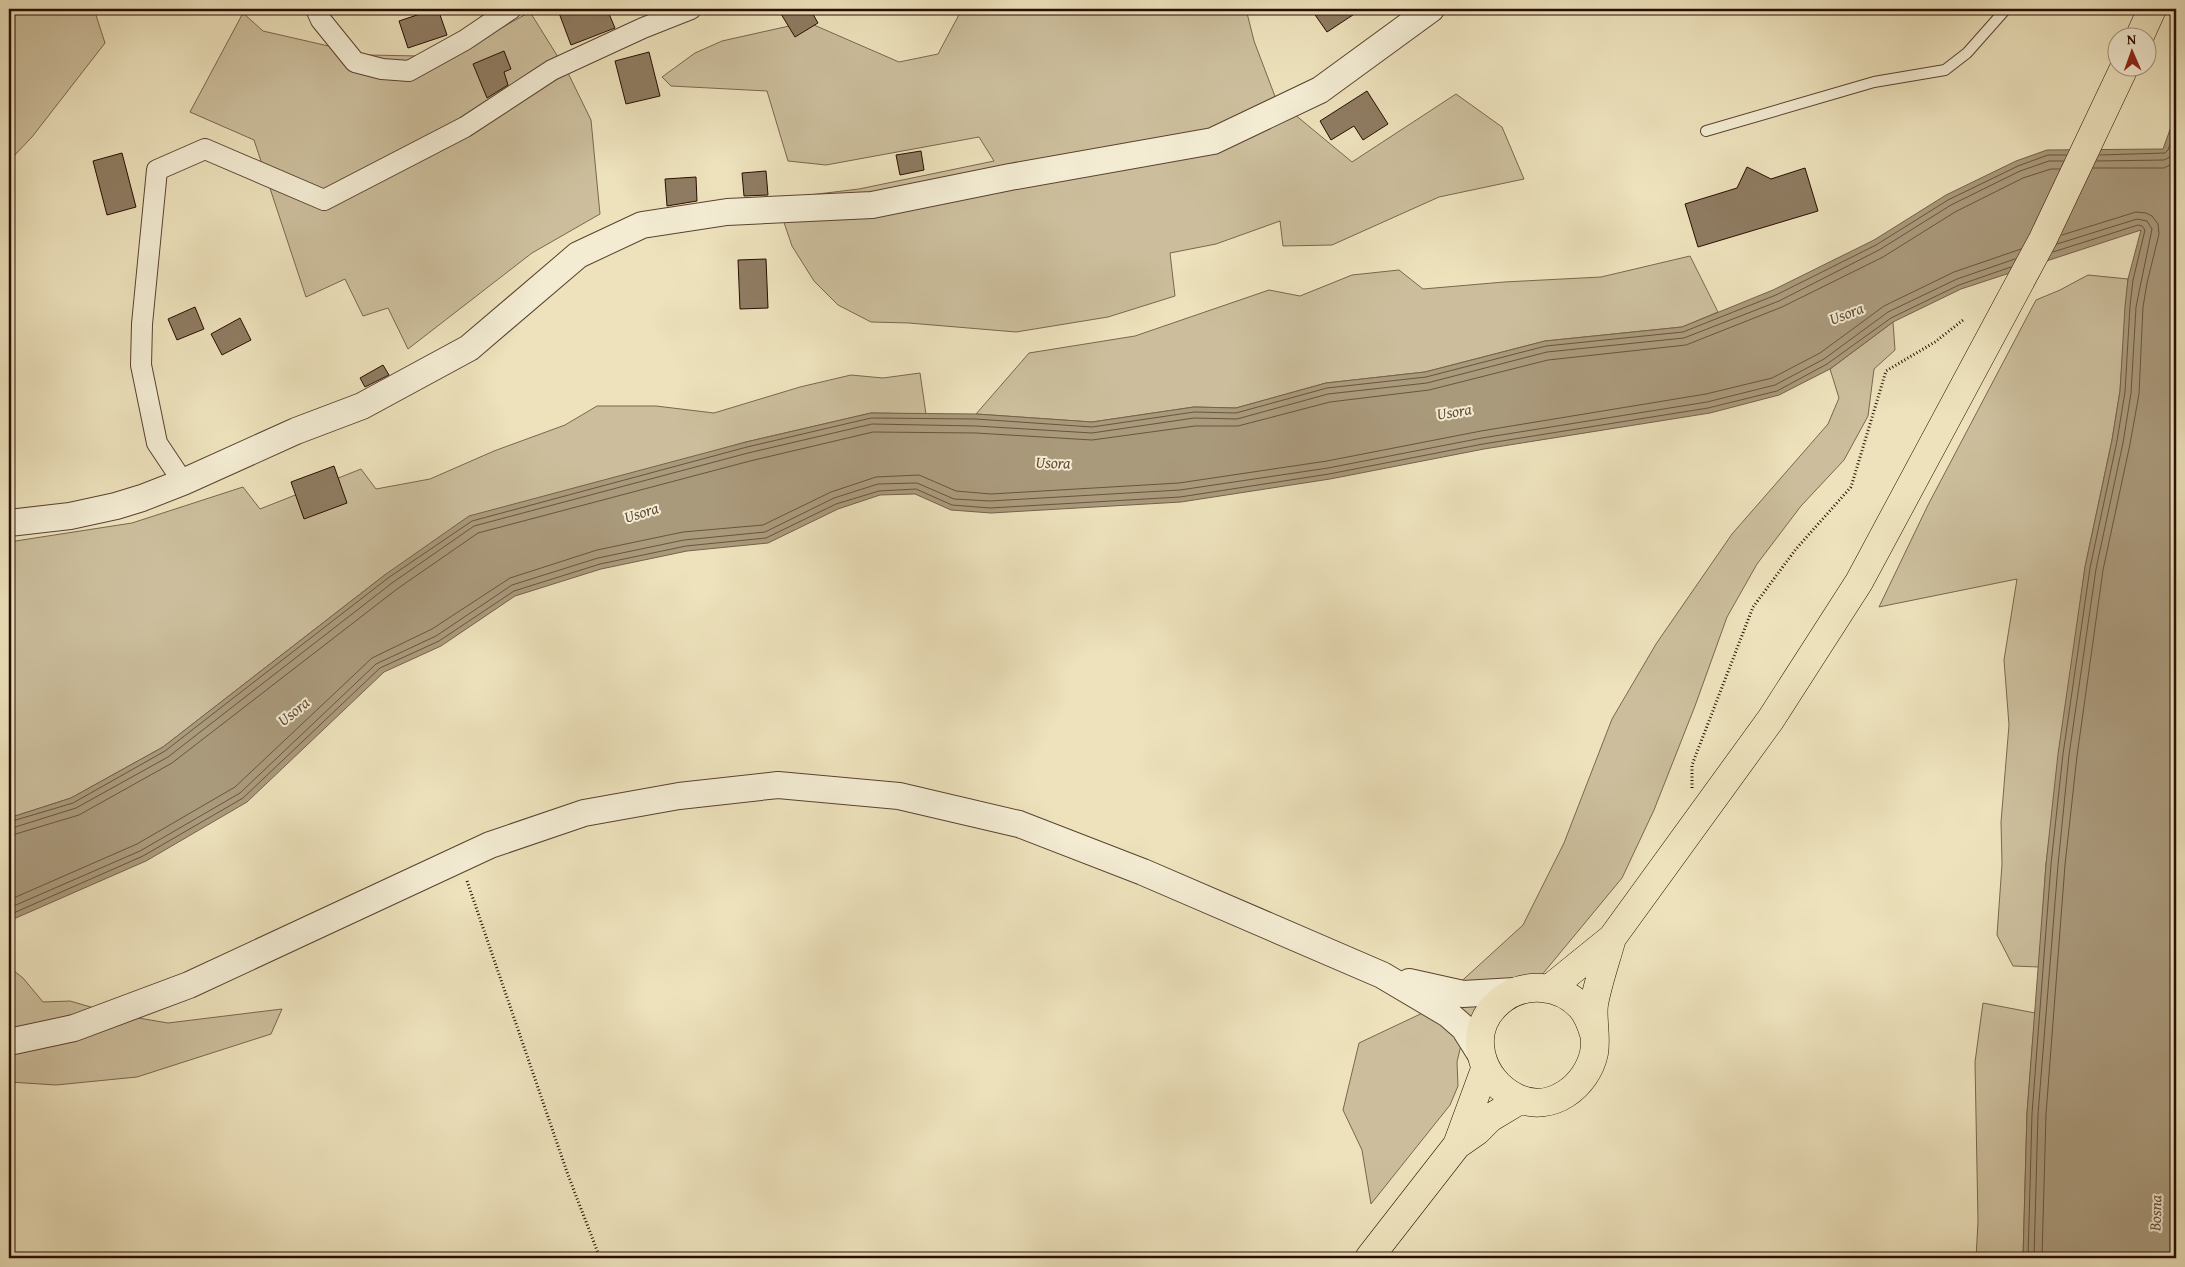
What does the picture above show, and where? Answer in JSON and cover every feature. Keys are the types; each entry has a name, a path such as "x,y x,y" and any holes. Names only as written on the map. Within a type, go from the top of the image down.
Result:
{"main road":[{"path":"2143,28 2152,9"},
{"path":"1549,989 1612,938 1771,719 1860,582 2043,239 2119,78"},
{"path":"1483,1062 1500,1088 1520,1100 1535,1102 1552,1100 1568,1093 1581,1082 1590,1068 1595,1051 1594,1005 1612,938"},
{"path":"1457,1145 1483,1062 1480,1036 1486,1018 1499,1002 1515,992 1532,988 1549,989 1572,999 1581,1008 1589,1018 1594,1034"},
{"path":"1369,1258 1457,1145 1490,1118 1520,1100"}],"street":[{"path":"316,9 321,20 355,62 382,69 409,71 465,40 511,9"},
{"path":"183,482 157,443 141,365 143,314 157,170 205,148 324,200 465,127 552,70 643,28 691,9"},
{"path":"9,523 70,516 116,506 183,482 296,431 362,406 469,348 578,255 642,225 727,212 872,205 1010,177 1213,141 1320,90 1431,9"},
{"path":"9,1042 74,1028 189,986 490,845 584,813 679,796 778,785 899,796 1019,824 1142,872 1382,975 1448,1014 1464,1028 1483,1062"},
{"path":"1382,975 1463,994 1515,992"}],"lane":[{"path":"1706,131 1874,82 1945,70 1967,53 2006,9"}],"path":[{"path":"1692,792 1692,764 1753,607 1796,549 1851,487 1886,371 1934,342 1964,320"},
{"path":"460,859 568,1175 600,1258"}],"shaded area":[{"path":"9,9 94,9 105,43 32,137 9,161"},
{"path":"962,9 1246,9 1254,41 1276,99 1352,162 1456,94 1502,127 1524,179 1439,197 1332,245 1283,246 1280,221 1216,244 1170,253 1175,296 1108,317 1016,332 909,323 871,322 838,305 814,281 792,246 776,199 859,189 994,161 979,137 826,165 788,161 767,91 671,86 662,77 695,53 722,41 807,22 899,62 938,54"},
{"path":"530,12 568,73 591,120 600,214 532,253 408,349 388,308 363,316 345,279 306,297 254,140 190,112 243,13 263,31 368,55 419,56 459,51"},
{"path":"1690,256 1718,312 1682,327 1545,341 1425,372 1326,383 1236,408 1194,407 1092,422 976,414 1029,353 1135,336 1269,290 1300,296 1352,275 1399,270 1423,289 1504,282 1601,277"},
{"path":"2088,275 2128,279 2120,391 2112,440 2085,567 2046,864 2039,967 2013,966 1997,935 2002,864 2001,822 2009,725 2004,660 2017,579 1879,607 1928,505 2036,300"},
{"path":"1893,322 1895,350 1874,369 1868,416 1844,460 1801,506 1757,564 1727,617 1695,706 1654,810 1622,878 1536,982 1464,1032 1457,1062 1458,1086 1450,1105 1371,1204 1362,1150 1343,1110 1359,1043 1431,1009 1523,925 1564,843 1612,719 1656,644 1732,534 1828,424 1839,398 1830,369"},
{"path":"920,373 926,414 871,413 746,442 670,464 386,574 163,747 71,798 9,818 9,542 132,523 243,487 260,509 361,469 376,489 430,479 494,451 565,425 597,406 656,406 714,413 800,387 851,375 883,378"},
{"path":"9,967 23,978 43,1002 70,1001 115,1014 168,1023 282,1009 271,1034 137,1077 56,1085 9,1082"},
{"path":"1983,1003 2035,1013 2027,1113 2023,1258 1976,1258 1978,1222 1975,1062"}],"water":[{"path":"2176,113 2176,1258 2023,1258 2027,1113 2046,864 2058,754 2085,567 2112,440 2120,391 2128,279 2141,230 1961,289 1893,322 1830,369 1779,395 1710,413 1484,449 1330,479 1181,502 991,513 951,510 915,494 880,495 838,509 768,543 687,551 601,569 515,596 441,646 384,672 247,802 146,861 9,921 9,818 71,798 163,747 386,574 469,516 746,442 871,413 976,414 1092,422 1194,407 1236,408 1326,383 1425,372 1545,341 1682,327 1773,290 1874,240 1946,195 2016,161 2047,150 2163,149"}],"building":[{"path":"438,9 447,35 408,48 399,21"},
{"path":"570,9 607,9 615,28 571,45 559,13"},
{"path":"778,9 810,9 818,23 795,37"},
{"path":"1311,9 1362,9 1327,32"},
{"path":"504,51 511,69 504,72 508,85 487,98 473,64"},
{"path":"649,52 660,96 626,104 615,61"},
{"path":"1367,91 1388,124 1363,140 1354,126 1331,140 1320,121"},
{"path":"921,151 924,170 900,175 896,155"},
{"path":"122,153 136,207 107,215 93,161"},
{"path":"1747,167 1771,179 1805,168 1818,211 1698,247 1685,204 1737,188"},
{"path":"766,171 768,195 744,196 742,173"},
{"path":"696,177 697,201 667,206 665,179"},
{"path":"766,259 768,308 740,309 738,260"},
{"path":"195,307 204,329 177,340 168,319"},
{"path":"240,318 251,340 222,355 211,334"},
{"path":"383,365 389,375 365,387 360,378"},
{"path":"334,466 347,503 304,519 291,482"}],"water label":[{"name":"Usora","path":"1846,313"},
{"name":"Usora","path":"1454,411"},
{"name":"Usora","path":"1053,462"},
{"name":"Usora","path":"641,512"},
{"name":"Usora","path":"293,711"},
{"name":"Bosna","path":"2155,1213"}]}
